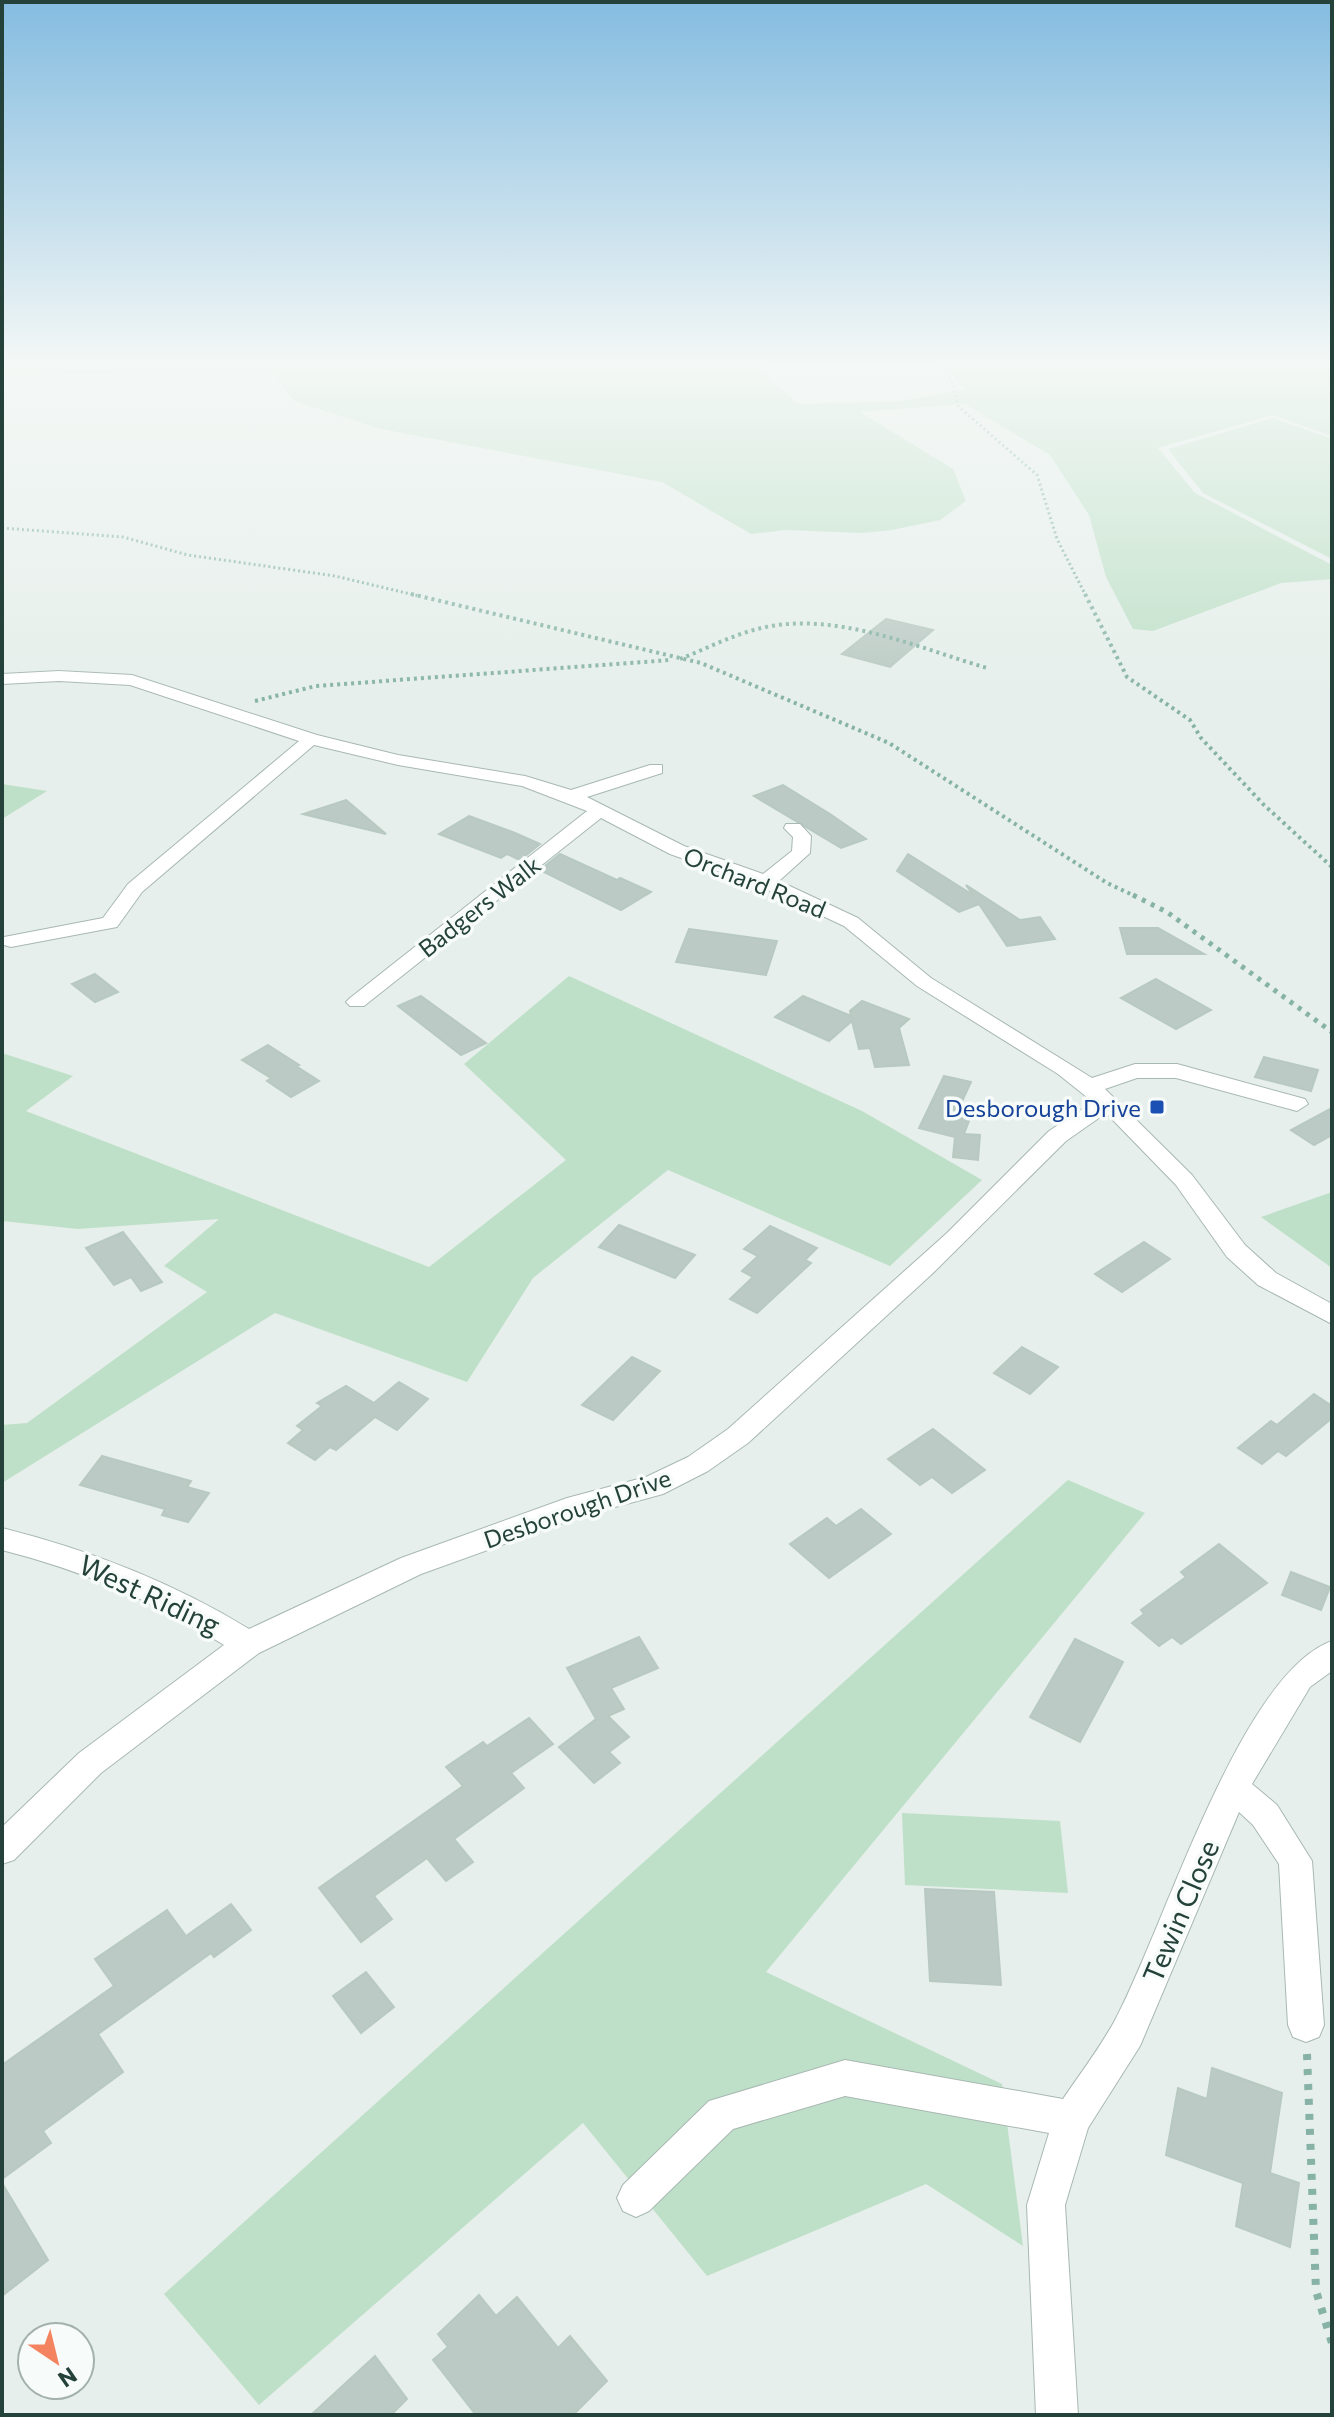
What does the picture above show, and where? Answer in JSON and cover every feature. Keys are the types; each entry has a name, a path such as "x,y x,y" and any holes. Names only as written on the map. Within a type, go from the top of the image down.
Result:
{"street":[{"name":"Orchard Road","path":"2,679 59,676 132,680 311,739 398,760 525,781 571,796 677,850 766,882 851,922 924,982 1005,1029 1099,1095 1184,1180 1236,1251 1267,1279 1332,1315"},
{"path":"11,941 110,923 135,888 311,739"},
{"path":"571,796 656,769"},
{"name":"Badgers Walk","path":"357,1002 600,810"},
{"path":"766,882 801,853 802,836 793,828"},
{"name":"Desborough Drive","path":"2,1849 90,1763 248,1644 411,1566 577,1506 653,1486 698,1464 738,1436 975,1220 1063,1130 1088,1111 1099,1095 1135,1071 1177,1071 1297,1104"},
{"name":"West Riding","path":"2,1539 51,1550 119,1574 248,1644"},
{"name":"Tewin Close","path":"1057,2415 1046,2205 1072,2119 1127,2034 1233,1787 1299,1678 1332,1654"},
{"path":"1233,1787 1265,1815 1295,1861 1306,2025"},
{"path":"636,2198 722,2114 845,2078 1072,2119"}],"path":[{"path":"1034,473 1057,539 1127,677 1190,720 1201,738 1264,805 1332,867"},
{"path":"2,528 123,537 188,555 335,576 701,663 889,743 1107,883 1167,912 1332,1032"},
{"path":"224,711 295,688 678,659 763,628 790,625 866,635 987,668"},
{"path":"1306,2025 1316,2291 1332,2343"}],"green space":[{"path":"613,473 955,473 966,501 940,520 892,530 862,533 786,530 751,534 662,482"},
{"path":"1062,473 1178,473 1195,493 1332,565 1332,579 1281,583 1153,631 1133,629 1106,577 1089,515"},
{"path":"1187,473 1332,473 1332,559 1203,493"},
{"path":"2,784 47,791 2,819"},
{"path":"569,976 862,1111 982,1180 890,1266 668,1170 533,1278 467,1382 275,1313 2,1483 2,1425 27,1423 207,1292 164,1266 219,1219 78,1229 2,1221 2,1053 73,1076 26,1111 429,1267 566,1160 464,1064"},
{"path":"1332,1192 1332,1268 1261,1217"},
{"path":"1068,1480 1145,1513 766,1972 1002,2084 1023,2246 926,2184 707,2276 583,2123 259,2405 164,2294"},
{"path":"902,1813 1060,1821 1068,1893 905,1885"}],"building":[{"path":"886,619 933,630 890,667 842,654"},
{"path":"783,785 866,839 841,848 754,796"},
{"path":"346,800 386,834 303,814"},
{"path":"469,816 540,844 520,860 507,854 501,858 439,834"},
{"path":"560,854 651,892 621,910 540,870"},
{"path":"908,854 973,895 966,885 1020,920 1040,917 1055,939 1007,946 979,904 959,912 897,871"},
{"path":"1120,928 1158,928 1204,954 1127,954"},
{"path":"689,929 777,941 766,975 676,962"},
{"path":"95,974 118,992 95,1002 72,984"},
{"path":"1156,979 1211,1010 1176,1029 1121,998"},
{"path":"421,996 486,1043 461,1055 398,1006"},
{"path":"803,996 851,1016 850,1011 862,1001 909,1019 899,1028 909,1065 875,1067 870,1048 859,1049 852,1021 829,1041 775,1017"},
{"path":"268,1045 319,1081 291,1097 267,1081 271,1078 242,1060"},
{"path":"1264,1057 1318,1070 1311,1091 1255,1077"},
{"path":"944,1076 971,1082 958,1110 972,1113 964,1134 980,1135 978,1160 953,1157 955,1137 919,1128"},
{"path":"1332,1108 1332,1135 1314,1145 1291,1130"},
{"path":"619,1225 695,1255 675,1278 599,1247"},
{"path":"770,1226 817,1248 805,1260 811,1263 757,1313 730,1299 753,1277 742,1271 758,1256 744,1249"},
{"path":"123,1232 162,1282 141,1291 131,1277 114,1285 86,1248"},
{"path":"1144,1242 1170,1259 1122,1292 1095,1274"},
{"path":"1022,1347 1058,1367 1030,1394 994,1373"},
{"path":"632,1357 660,1371 613,1420 582,1405"},
{"path":"399,1382 428,1399 397,1430 375,1417 336,1450 330,1447 315,1460 288,1443 303,1430 297,1426 322,1406 317,1403 346,1386 374,1403"},
{"path":"1314,1394 1332,1406 1332,1418 1286,1456 1278,1451 1262,1464 1238,1448 1271,1421 1277,1425"},
{"path":"933,1429 985,1470 952,1493 932,1477 920,1485 888,1459"},
{"path":"102,1456 191,1481 187,1487 209,1493 188,1522 162,1515 165,1509 80,1485"},
{"path":"861,1509 891,1534 829,1578 790,1544 827,1518 836,1526"},
{"path":"1219,1544 1267,1583 1181,1644 1172,1637 1159,1646 1132,1623 1144,1614 1141,1610 1186,1577 1181,1572"},
{"path":"1291,1572 1330,1587 1321,1610 1282,1595"},
{"path":"639,1637 658,1668 611,1688 624,1709 608,1716 629,1737 609,1752 620,1763 594,1783 559,1747 596,1719 567,1668"},
{"path":"1075,1639 1123,1662 1080,1742 1030,1717"},
{"path":"529,1718 553,1744 511,1773 524,1788 454,1839 473,1862 446,1881 427,1858 374,1896 392,1919 361,1942 319,1888 463,1786 446,1767 483,1742 487,1746"},
{"path":"925,1889 994,1892 1001,1985 930,1981"},
{"path":"231,1904 251,1930 214,1957 211,1953 98,2034 123,2072 43,2131 51,2143 2,2179 2,2065 114,1986 95,1959 167,1910 186,1936"},
{"path":"366,1972 394,2007 361,2033 333,1996"},
{"path":"1212,2068 1282,2093 1270,2173 1299,2183 1290,2247 1236,2226 1243,2183 1166,2155 1178,2088 1207,2099"},
{"path":"2,2183 48,2260 2,2296"},
{"path":"479,2295 496,2316 517,2297 558,2348 570,2336 607,2381 573,2415 476,2415 433,2360 448,2347 438,2334"},
{"path":"375,2356 407,2399 391,2415 311,2415"}],"place":[{"name":"Desborough Drive","path":"1157,1107"}]}
